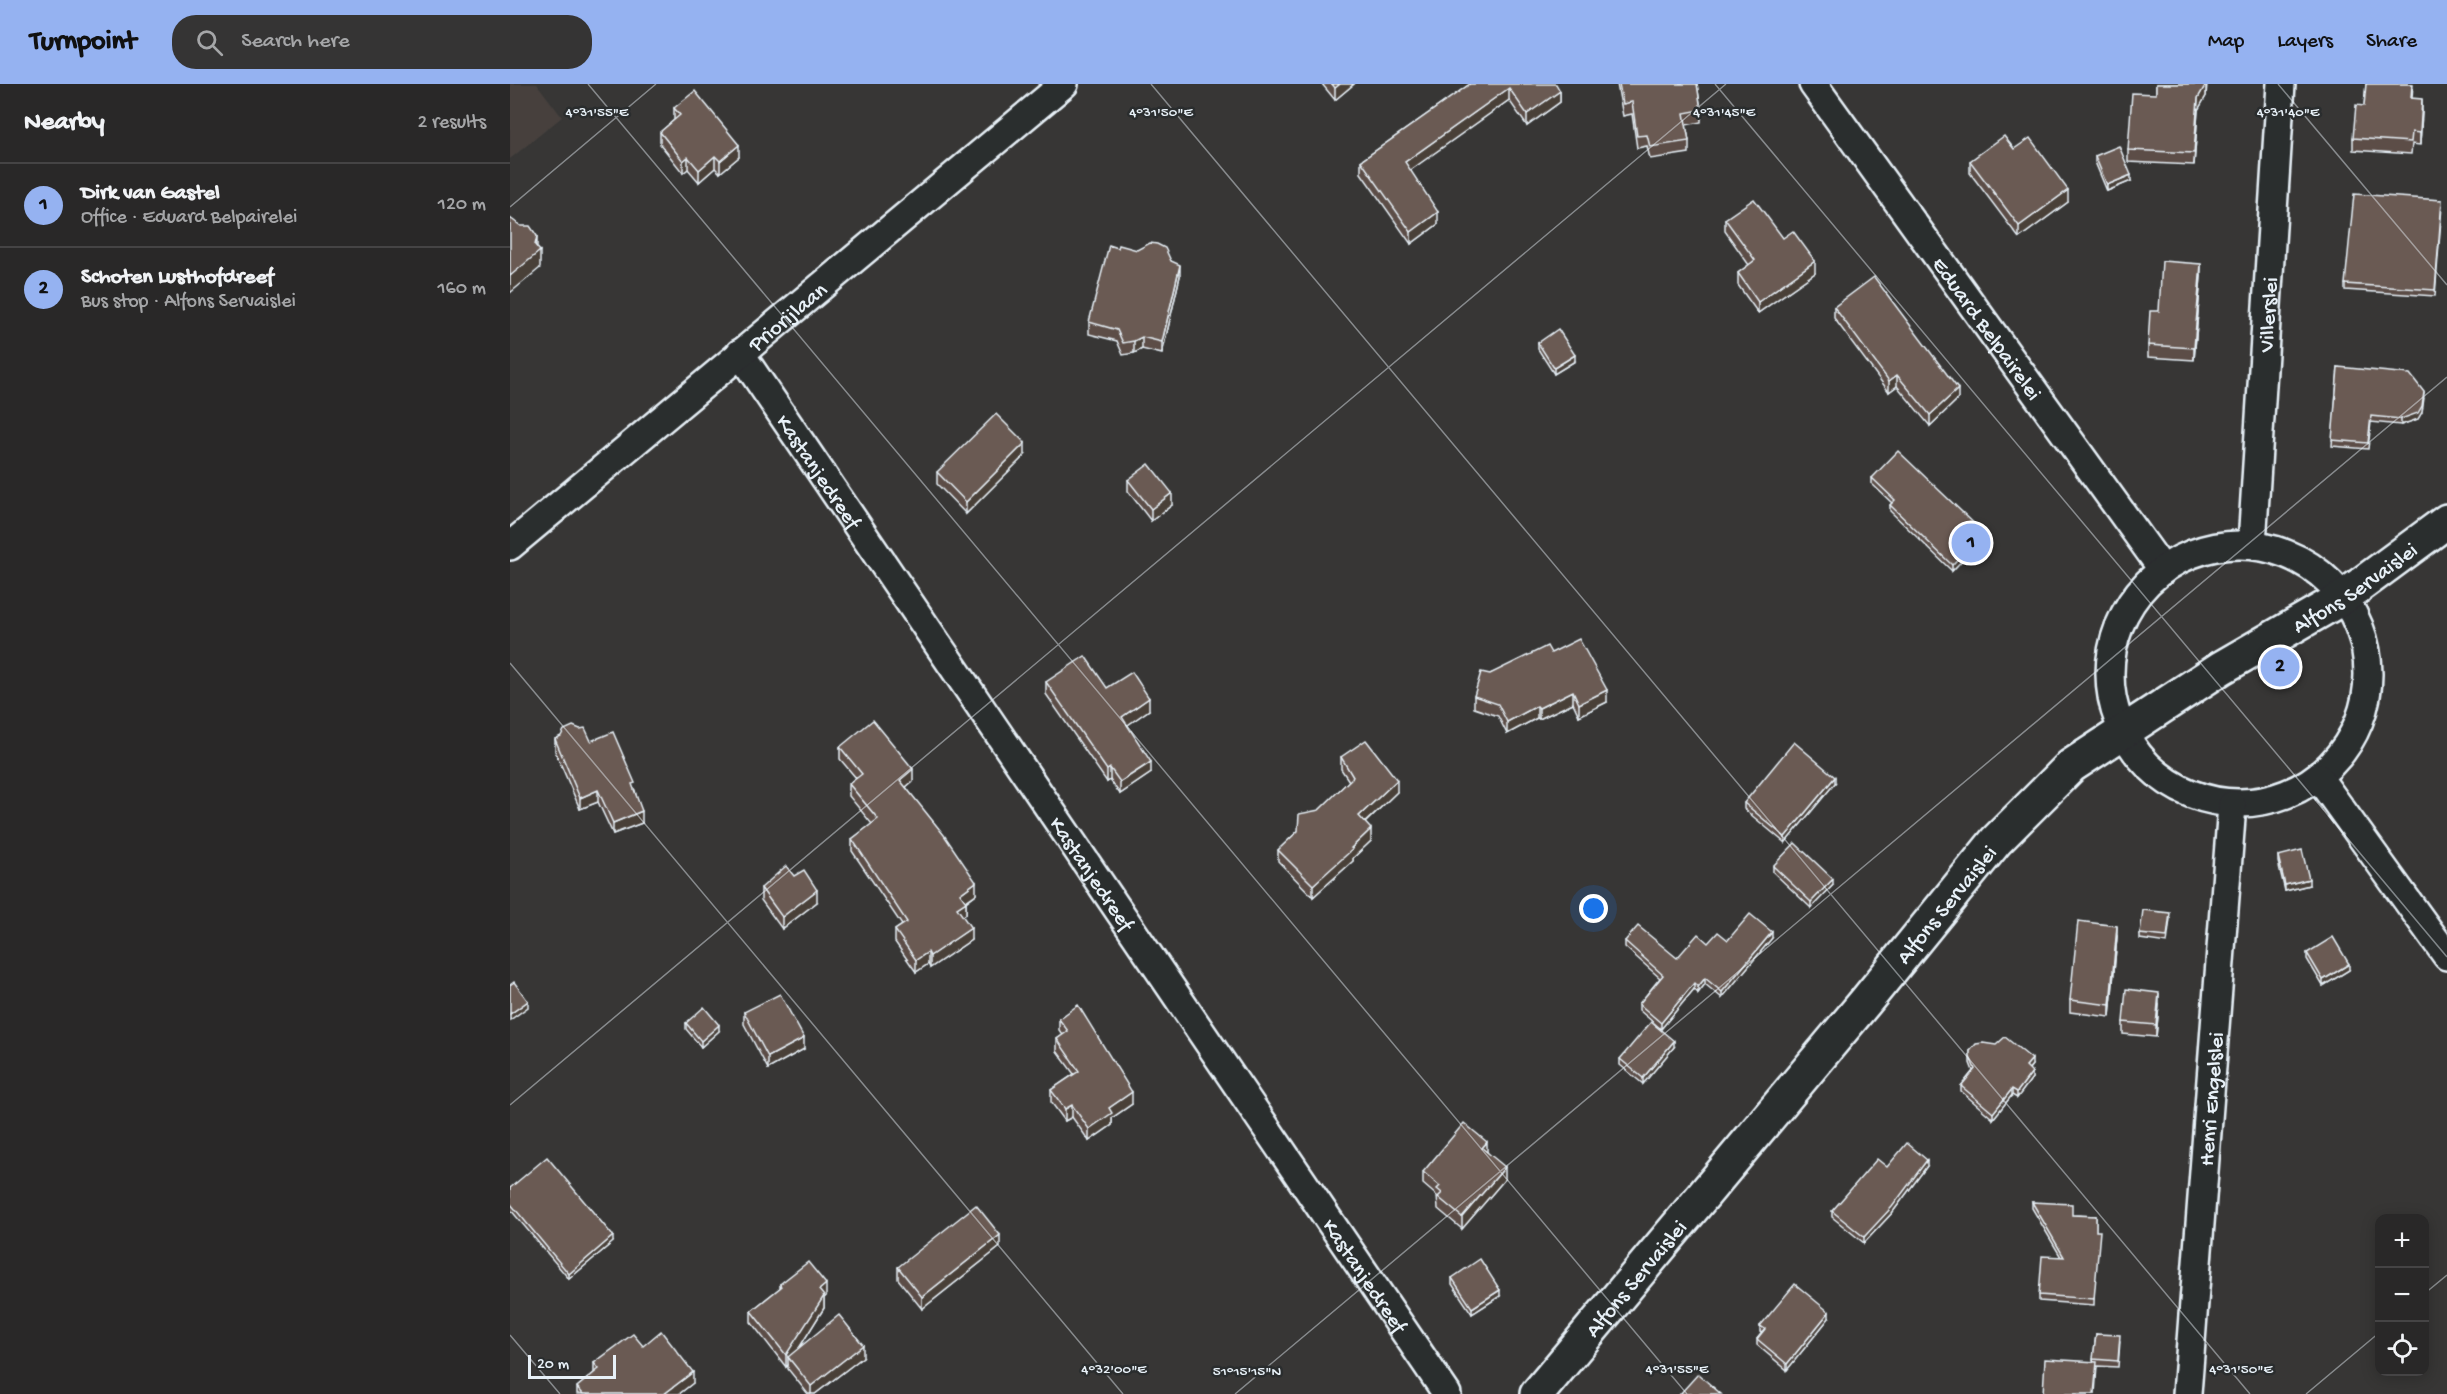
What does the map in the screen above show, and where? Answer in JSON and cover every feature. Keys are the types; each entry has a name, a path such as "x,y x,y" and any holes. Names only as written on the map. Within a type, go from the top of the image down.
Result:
{"street":[{"name":"Priorijlaan","path":"510,546 1064,84"},
{"name":"Eduard Belpairelei","path":"1812,84 2163,570"},
{"name":"Villerslei","path":"2252,544 2281,84"},
{"name":"Kastanjedreef","path":"740,353 1447,1394"},
{"name":"Alfons Servaislei","path":"1537,1394 1996,842 2072,766 2221,668 2344,597 2447,521"},
{"path":"2252,544 2289,554 2319,572 2344,597 2360,626 2363,637 2368,659 2368,692 2359,725 2342,753 2318,777 2298,790 2276,799 2232,805 2202,799 2177,788 2149,767 2136,753 2124,732 2112,702 2109,672 2114,642 2124,615 2141,590 2163,570 2184,557 2207,549 2252,544"},
{"path":"2318,777 2447,956"},
{"name":"Henri Engelslei","path":"2187,1394 2232,805"}],"shaded area":[{"path":"510,84 537,84 562,117 510,159"}],"building":[{"path":"1470,84 1556,84 1560,91 1527,114 1509,88 1405,162 1438,212 1411,232 1361,161"},
{"path":"1619,84 1697,84 1701,110 1684,113 1689,141 1650,147 1647,135 1637,136 1632,102 1623,104"},
{"path":"2156,84 2206,84 2198,98 2194,153 2128,150 2132,93 2156,94"},
{"path":"2366,84 2412,84 2411,98 2422,99 2420,133 2412,132 2411,142 2353,138 2356,105 2364,106"},
{"path":"695,91 739,145 720,161 715,156 699,170 688,157 683,161 660,132 680,115 674,108"},
{"path":"2004,136 2014,149 2030,138 2068,190 2019,226 1970,161"},
{"path":"2119,146 2131,175 2107,185 2095,156"},
{"path":"2354,194 2442,200 2435,290 2345,284"},
{"path":"1754,199 1783,238 1793,231 1815,261 1758,302 1738,273 1755,260 1725,219"},
{"path":"510,218 521,226 530,226 537,236 535,245 540,251 510,276"},
{"path":"1150,243 1165,248 1171,261 1180,265 1162,342 1142,337 1123,343 1117,330 1089,322 1109,245 1137,250"},
{"path":"2162,261 2201,264 2194,348 2148,345 2150,311 2159,311"},
{"path":"1874,277 1958,389 1930,415 1897,375 1889,381 1834,307"},
{"path":"1558,329 1575,355 1554,368 1538,343"},
{"path":"2338,367 2410,374 2424,392 2422,406 2418,413 2401,419 2371,416 2368,443 2332,440"},
{"path":"996,414 1025,443 966,502 937,472"},
{"path":"1898,451 1983,532 1952,565 1890,505 1895,500 1872,478"},
{"path":"1149,464 1172,493 1151,509 1128,480"},
{"path":"1579,639 1607,690 1579,704 1573,691 1507,722 1498,704 1474,696 1481,672 1490,674 1547,646 1551,653"},
{"path":"1085,656 1107,688 1132,672 1149,698 1122,717 1151,762 1120,782 1110,768 1107,770 1046,682"},
{"path":"873,720 913,769 900,780 944,835 976,882 960,894 966,902 957,908 971,928 930,956 928,952 916,960 895,930 907,922 852,839 878,819 849,784 862,774 840,747"},
{"path":"573,726 580,729 585,728 591,741 613,732 635,783 632,784 642,811 613,823 598,790 580,798 555,739 561,736 564,730"},
{"path":"1366,740 1397,780 1359,816 1371,829 1351,848 1353,849 1313,885 1278,850 1298,831 1299,814 1319,810 1353,777 1341,757"},
{"path":"1794,742 1835,777 1785,837 1744,803"},
{"path":"1795,843 1833,879 1811,902 1773,866"},
{"path":"2302,850 2309,879 2285,885 2278,856"},
{"path":"786,866 794,876 804,870 817,890 782,917 761,888"},
{"path":"2143,910 2170,913 2167,937 2140,934"},
{"path":"1750,914 1772,932 1722,992 1705,978 1698,987 1694,983 1661,1023 1639,1004 1663,975 1625,941 1638,926 1677,958 1698,934 1708,943 1718,932 1728,940"},
{"path":"2078,921 2117,926 2110,1005 2070,1000"},
{"path":"2333,937 2349,964 2323,980 2307,953"},
{"path":"514,982 528,1001 510,1014 510,985"},
{"path":"2126,989 2159,993 2156,1025 2123,1022"},
{"path":"780,994 804,1038 768,1057 744,1012"},
{"path":"1078,1005 1132,1092 1109,1108 1112,1113 1089,1129 1072,1105 1065,1109 1051,1090 1079,1071 1057,1039 1068,1031 1059,1019"},
{"path":"704,1007 719,1025 701,1041 686,1023"},
{"path":"1651,1022 1674,1041 1643,1078 1620,1059"},
{"path":"2005,1037 2032,1059 2026,1066 2032,1072 2017,1092 2012,1089 1993,1113 1961,1086 1975,1069 1970,1051 1976,1044 1996,1045"},
{"path":"1464,1123 1487,1142 1482,1148 1505,1167 1462,1217 1438,1197 1442,1193 1437,1189 1440,1186 1423,1172"},
{"path":"1907,1143 1927,1160 1892,1207 1864,1237 1832,1211 1877,1159 1887,1167"},
{"path":"547,1157 613,1236 569,1274 510,1203 510,1188"},
{"path":"2032,1202 2072,1204 2072,1215 2096,1216 2096,1231 2100,1231 2094,1299 2039,1295 2042,1256 2064,1257"},
{"path":"976,1205 1000,1235 922,1297 898,1267"},
{"path":"1480,1259 1500,1290 1472,1308 1452,1278"},
{"path":"808,1262 826,1284 819,1290 824,1296 786,1355 751,1311"},
{"path":"1795,1284 1829,1312 1787,1364 1757,1339 1765,1329 1760,1326"},
{"path":"839,1315 863,1345 811,1386 788,1357"},
{"path":"661,1331 693,1372 664,1394 583,1394 577,1387 599,1369 594,1363 633,1334 643,1346"},
{"path":"2096,1334 2120,1335 2118,1361 2093,1359"},
{"path":"2045,1359 2097,1362 2094,1394 2043,1394"},
{"path":"1698,1374 1721,1394 1680,1394"}],"place":[{"name":"Dirk van Gastel","path":"1971,543"},
{"name":"Schoten Lusthofdreef","path":"2280,667"}]}
